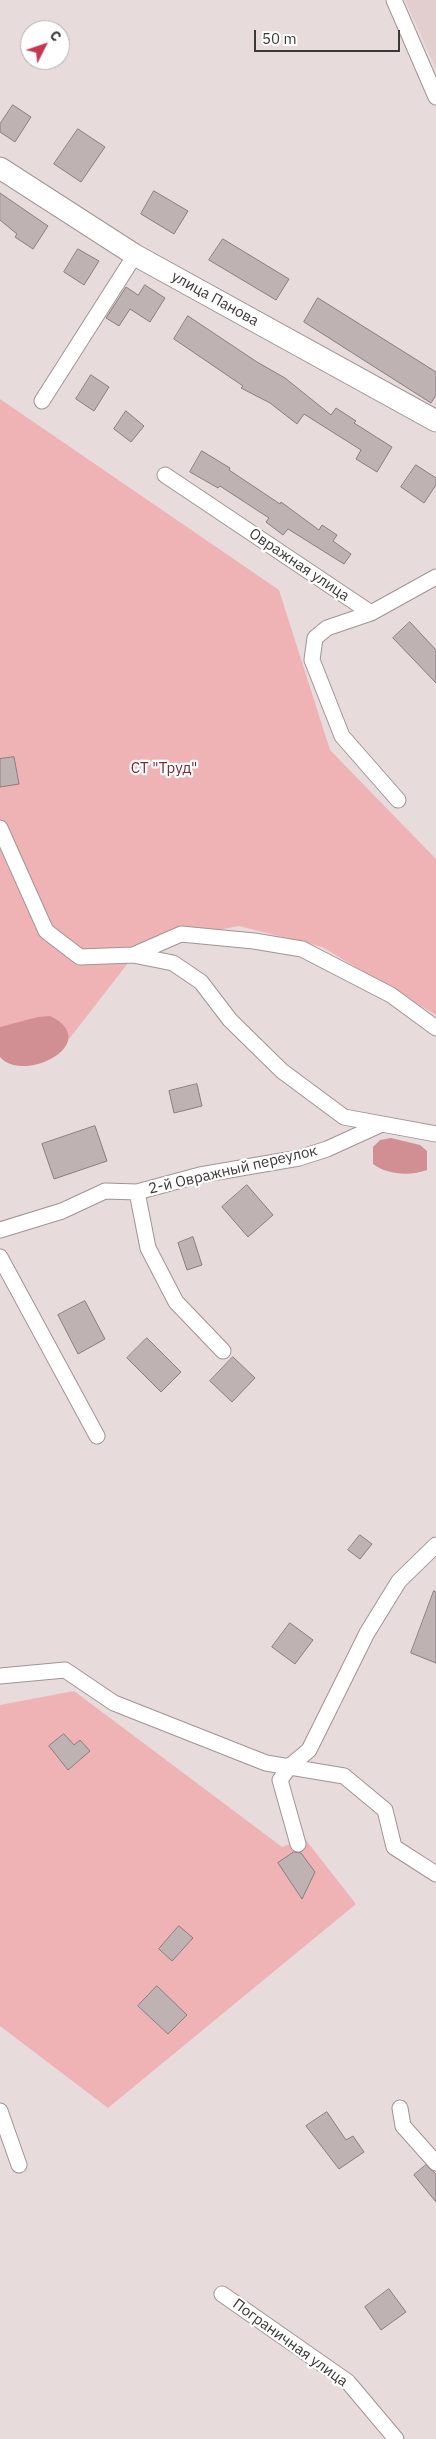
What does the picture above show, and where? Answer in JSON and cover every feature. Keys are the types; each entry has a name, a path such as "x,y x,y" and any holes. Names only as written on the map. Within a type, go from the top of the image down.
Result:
{"street":[{"path":"394,0 436,97"},
{"name":"улица Панова","path":"0,168 135,255 436,421"},
{"path":"42,401 135,255"},
{"name":"Овражная улица","path":"165,476 371,613"},
{"path":"398,800 342,736 312,660 315,638 327,628 371,613 436,577"},
{"path":"0,828 46,931 80,957 133,955 173,963 201,982 230,1020 282,1072 344,1116 436,1134"},
{"path":"133,955 181,934 254,941 302,949 391,996 436,1028"},
{"name":"2-й Овражный переулок","path":"0,1230 62,1211 105,1191 137,1192 215,1172 299,1158 327,1149 382,1124"},
{"name":"2-й Овражный переулок","path":"137,1192 148,1248 176,1302 223,1351"},
{"path":"0,1257 97,1436"},
{"path":"298,1844 280,1780 290,1766 309,1750 367,1633 399,1581 436,1545"},
{"path":"0,1676 65,1670 114,1703 266,1763 344,1776 385,1810 394,1847 436,1874"},
{"path":"400,2108 403,2126 436,2163"},
{"path":"0,2111 20,2165"},
{"name":"Пограничная улица","path":"222,2294 348,2382 396,2439"}],"shaded area":[{"path":"405,0 436,0 436,69"},
{"path":"50,1016 64,1026 68,1037 65,1048 55,1057 41,1063 26,1066 12,1064 0,1057 0,1027 38,1017"},
{"path":"391,1138 420,1145 427,1151 427,1170 407,1174 385,1170 373,1164 373,1147 380,1140"}],"green space":[{"name":"СТ \"Труд\"","path":"0,399 279,590 330,750 436,859 436,1015 322,947 239,926 142,945 59,1052 0,1031"},
{"path":"74,1691 282,1847 305,1839 356,1904 108,2108 0,2026 0,1705"}],"building":[{"path":"13,105 31,117 15,142 0,132 0,124"},
{"path":"78,129 105,147 81,182 54,164"},
{"path":"154,191 188,211 174,234 141,214"},
{"path":"0,193 48,226 33,249 15,237 17,234 0,220"},
{"path":"223,239 289,279 276,300 209,260"},
{"path":"78,249 99,261 84,285 64,272"},
{"path":"145,285 165,298 150,322 130,309 119,326 106,318 126,287 138,295"},
{"path":"318,298 436,372 436,395 431,403 304,322"},
{"path":"188,316 257,362 285,378 331,415 336,408 356,421 354,423 392,447 377,472 356,459 361,450 304,414 297,424 270,403 241,388 243,386 174,339"},
{"path":"91,375 109,387 94,411 76,399"},
{"path":"126,411 144,426 131,442 114,429"},
{"path":"202,451 230,468 229,470 280,504 281,502 319,530 322,525 337,535 333,541 351,554 344,564 288,529 283,535 266,522 269,518 220,486 218,488 190,472"},
{"path":"416,465 436,478 436,485 424,503 401,487"},
{"path":"410,622 436,650 436,683 393,638"},
{"path":"14,757 19,784 0,787 0,759"},
{"path":"197,1084 202,1106 174,1113 169,1091"},
{"path":"95,1126 107,1161 54,1179 42,1144"},
{"path":"247,1185 273,1215 248,1237 222,1207"},
{"path":"193,1237 202,1265 187,1270 178,1243"},
{"path":"85,1301 105,1339 78,1354 58,1315"},
{"path":"147,1338 181,1372 161,1392 127,1358"},
{"path":"233,1357 255,1378 232,1402 210,1381"},
{"path":"360,1535 372,1544 360,1559 348,1550"},
{"path":"434,1591 436,1592 436,1663 411,1653"},
{"path":"290,1623 313,1640 295,1664 272,1647"},
{"path":"64,1734 74,1745 80,1740 90,1751 68,1770 49,1746"},
{"path":"294,1852 301,1853 315,1872 302,1899 278,1863"},
{"path":"179,1926 193,1938 172,1961 159,1949"},
{"path":"157,1986 187,2015 168,2034 138,2006"},
{"path":"327,2112 346,2140 353,2136 364,2152 339,2169 306,2126"},
{"path":"426,2165 436,2174 436,2202 414,2175"},
{"path":"389,2289 406,2312 381,2330 365,2307"}]}
